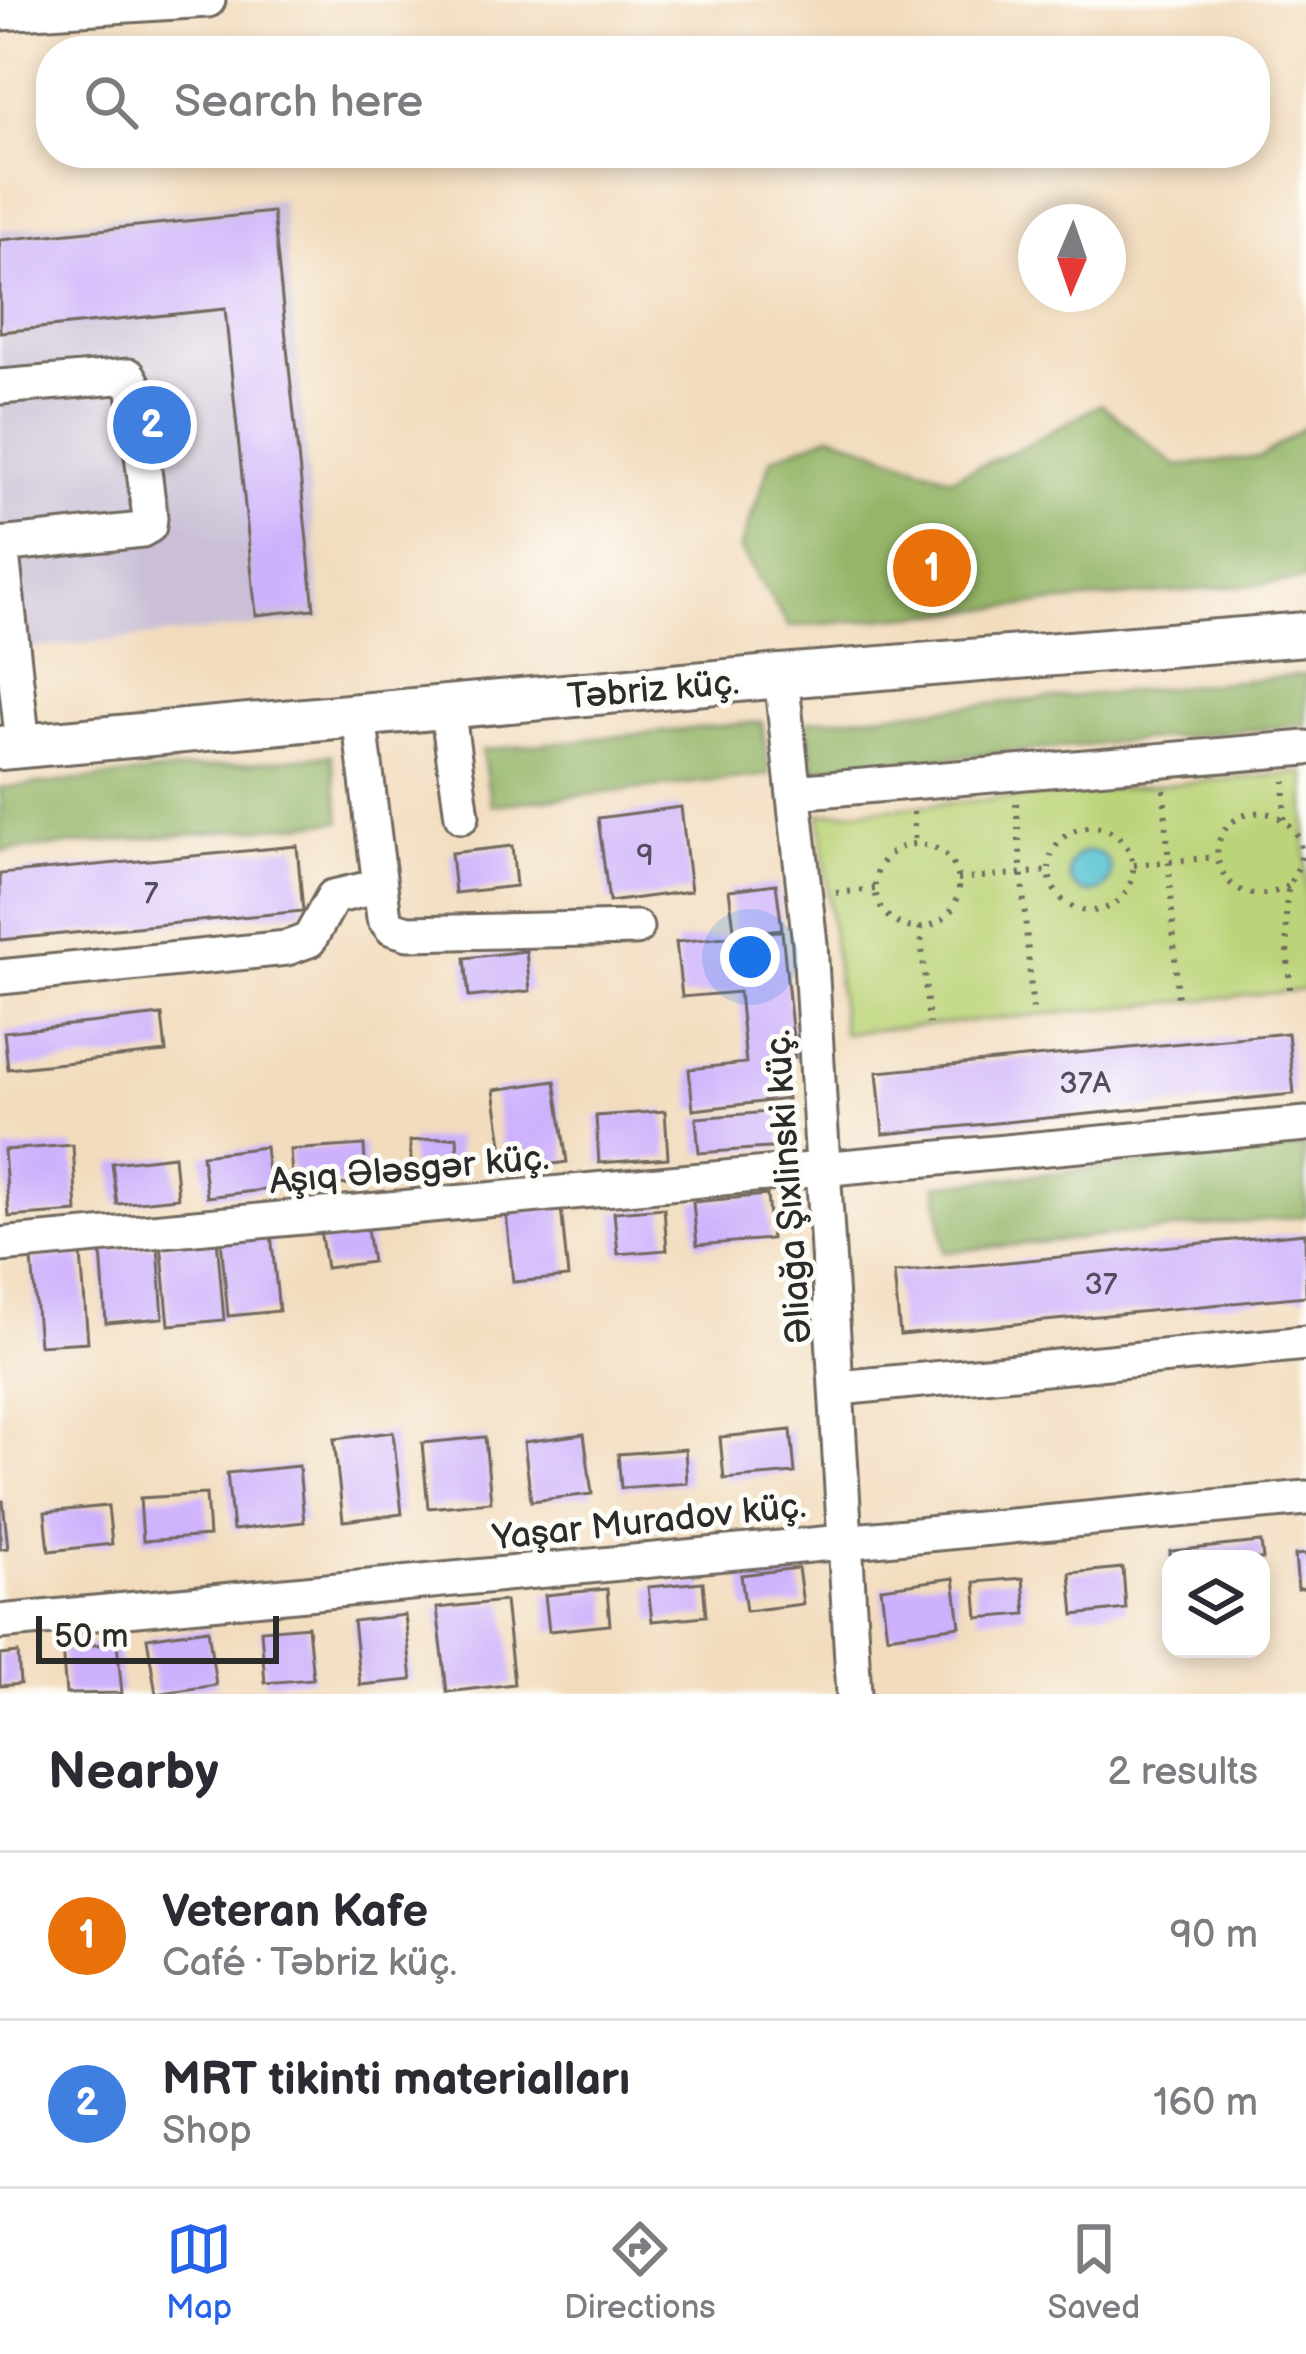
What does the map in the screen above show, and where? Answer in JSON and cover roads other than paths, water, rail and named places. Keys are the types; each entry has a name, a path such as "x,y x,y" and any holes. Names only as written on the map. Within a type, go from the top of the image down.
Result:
{"main road":[{"name":"Təbriz küç.","path":"12,747 781,676 1306,634"}],"street":[{"path":"0,13 208,0"},
{"path":"0,387 129,376 150,518 149,526 142,530 1,544 12,747"},
{"name":"Əliağa Şıxlinski küç.","path":"781,676 810,944 854,1694"},
{"path":"447,707 462,816"},
{"path":"358,715 384,918 392,928 408,933 636,928"},
{"path":"794,792 1295,762"},
{"path":"0,977 287,949 309,940 333,897 380,886"},
{"name":"Aşıq Ələsgər küç.","path":"0,1246 1306,1124"},
{"path":"838,1388 1306,1343"},
{"name":"Yaşar Muradov küç.","path":"0,1622 1306,1498"}],"water":[{"path":"1090,851 1105,857 1111,872 1105,887 1090,893 1075,887 1069,872 1075,857"}],"place":[{"name":"MRT tikinti materialları","path":"152,425"},
{"name":"Veteran Kafe","path":"932,568"}]}
